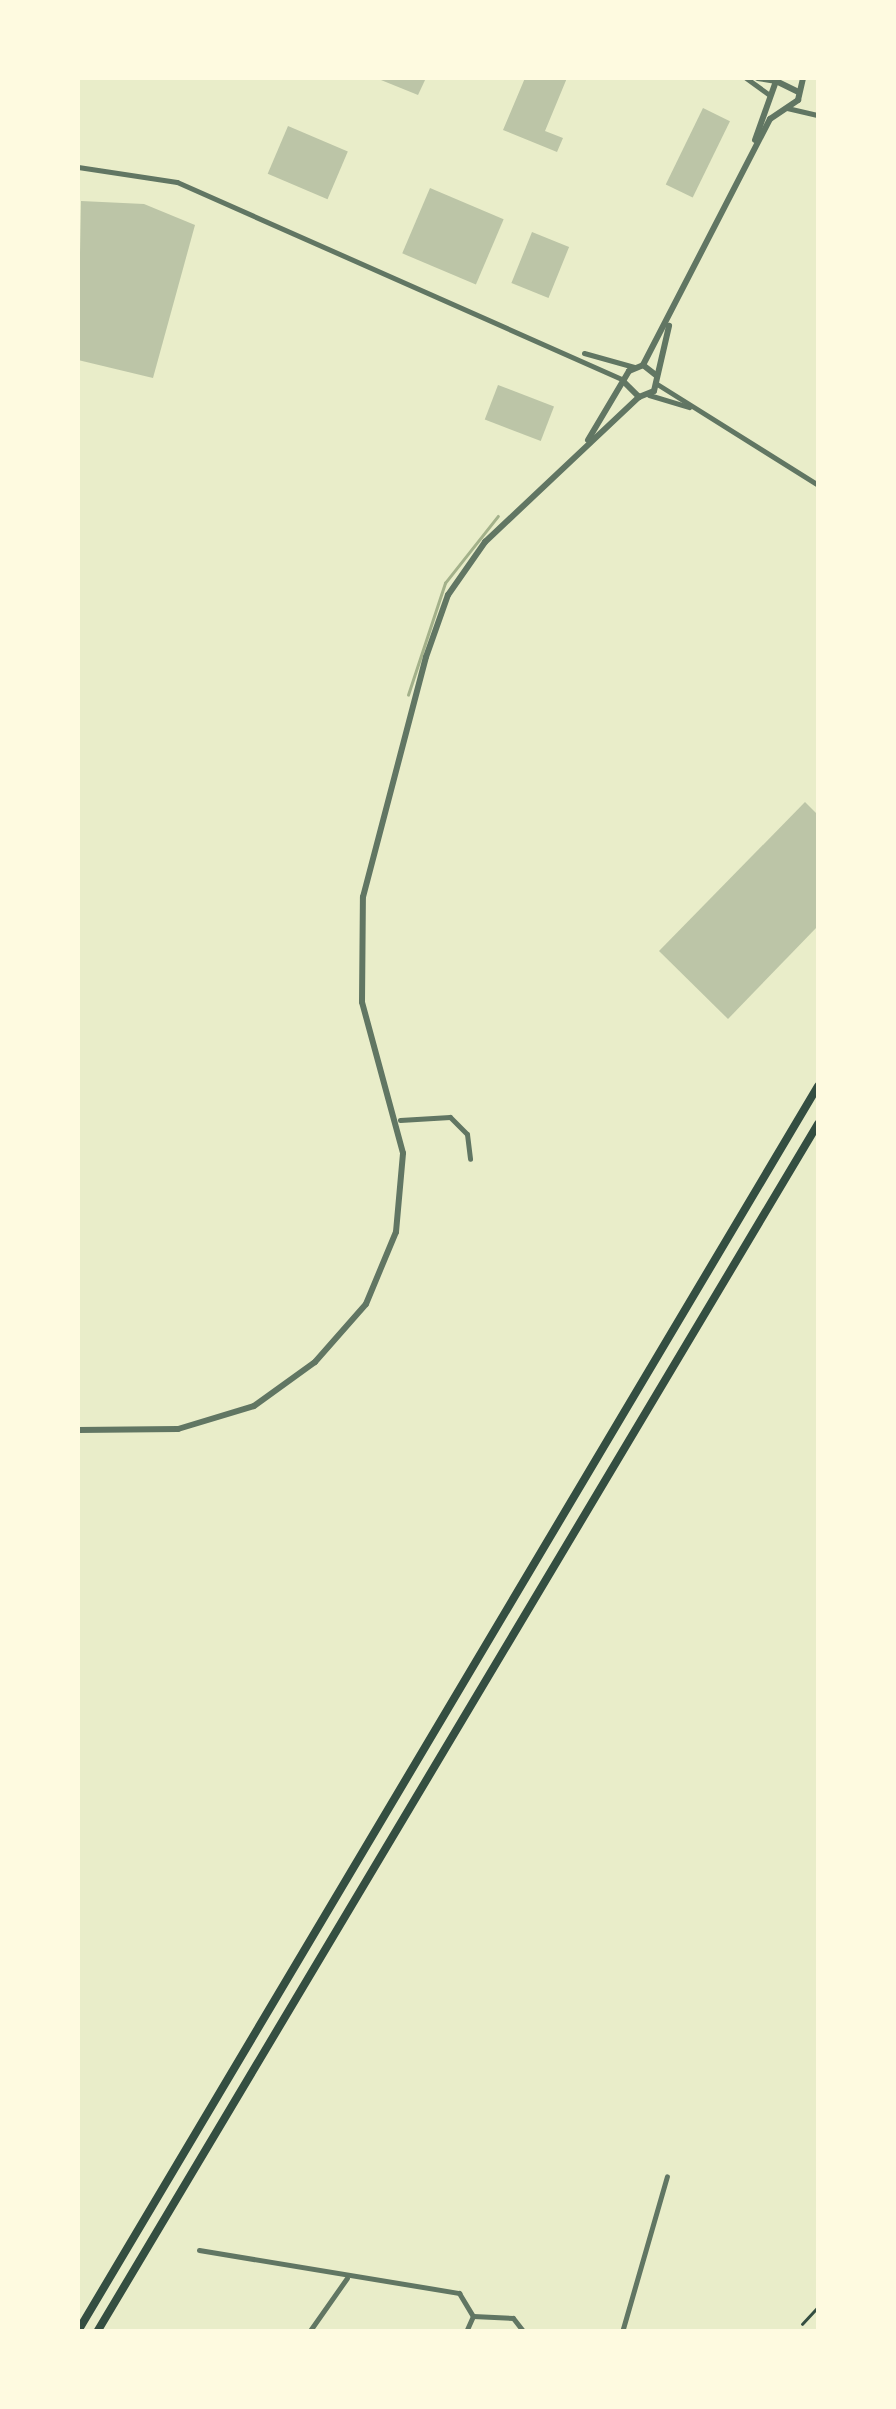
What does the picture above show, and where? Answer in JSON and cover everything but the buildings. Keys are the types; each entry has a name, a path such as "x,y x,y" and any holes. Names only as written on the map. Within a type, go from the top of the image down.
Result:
{"highway":[{"path":"79,2328 818,1086"},
{"path":"98,2332 818,1124"}],"street":[{"path":"746,78 784,108 816,114"},
{"path":"757,78 781,79 800,93 816,114"},
{"path":"575,455 673,310 750,156 784,108 800,93 802,78"},
{"path":"750,156 769,95 781,79"},
{"path":"78,167 176,182 566,348 625,382 639,397"},
{"path":"649,395 657,380 673,310"},
{"path":"566,348 638,366 692,408 818,484"},
{"path":"78,1430 198,1426 290,1383 359,1314 400,1215 400,1120 359,979 373,843 448,595 485,542 639,397 649,395 692,408"},
{"path":"400,1120 450,1117 468,1134 470,1158"},
{"path":"622,2332 667,2176"},
{"path":"199,2250 347,2278 459,2293 473,2316"},
{"path":"309,2332 347,2278"},
{"path":"466,2332 473,2316"},
{"path":"473,2316 513,2318 524,2332"}],"path":[{"path":"796,2331 818,2308"}],"waterway":[{"path":"408,695 445,583 498,516"}]}
